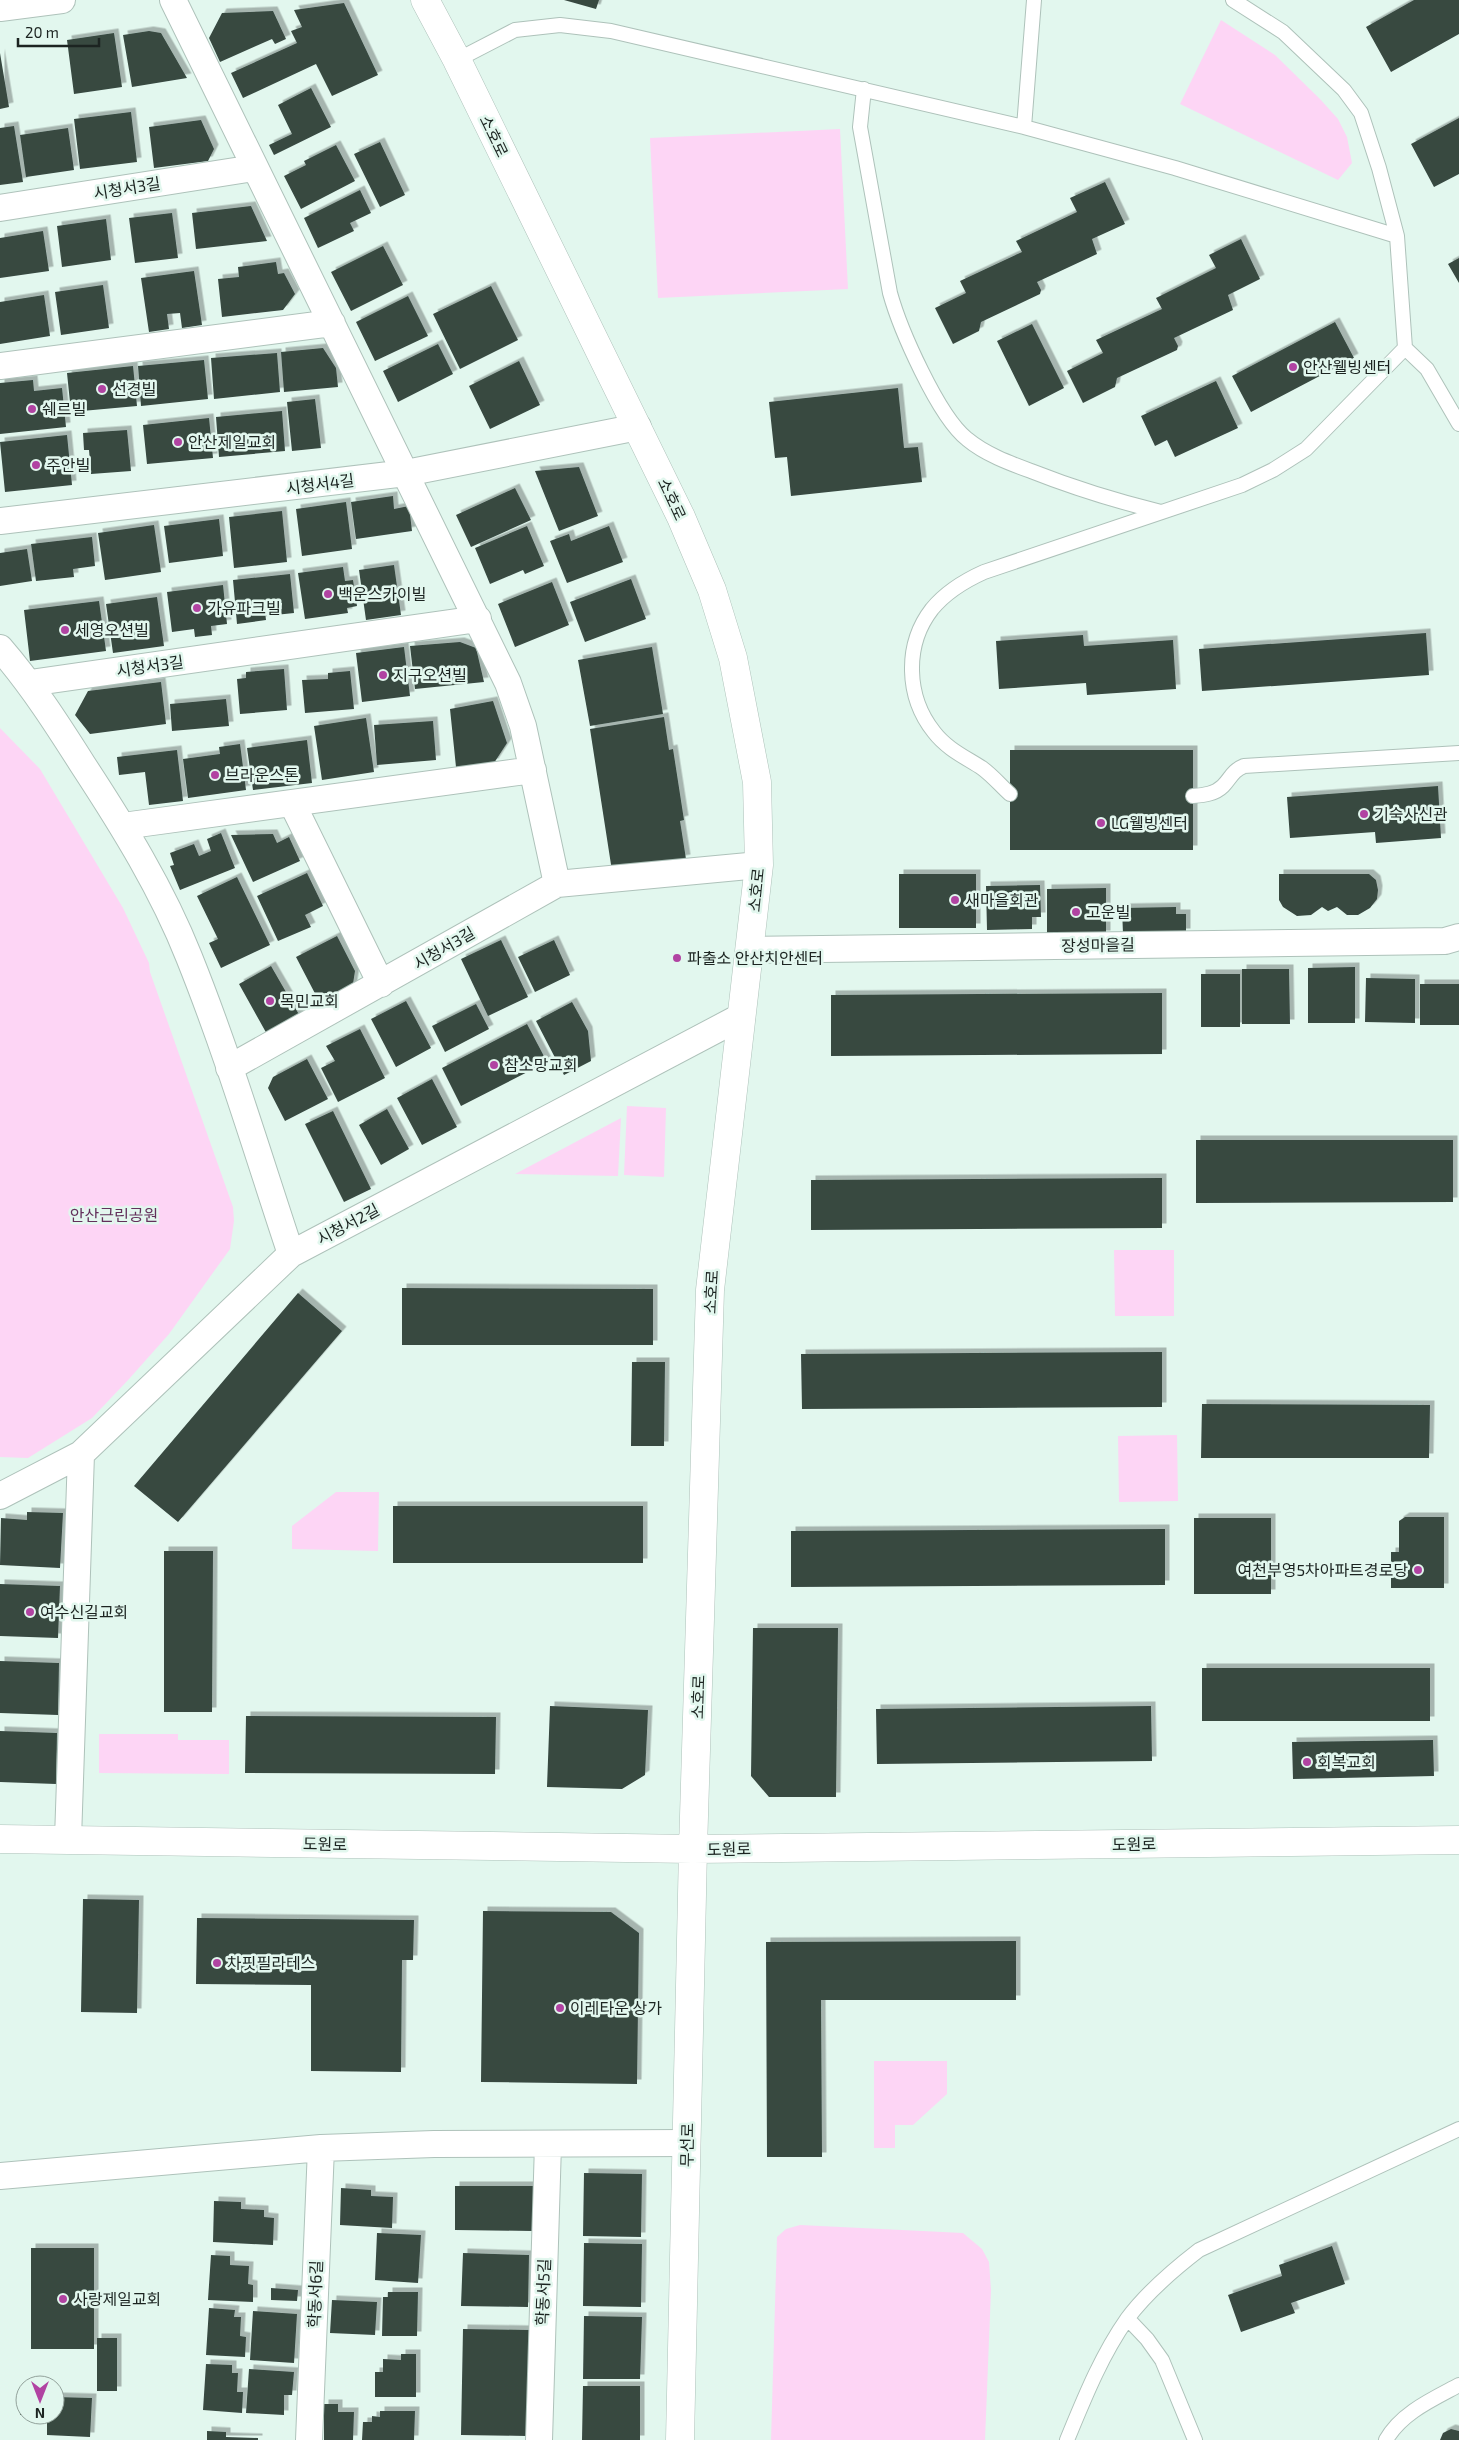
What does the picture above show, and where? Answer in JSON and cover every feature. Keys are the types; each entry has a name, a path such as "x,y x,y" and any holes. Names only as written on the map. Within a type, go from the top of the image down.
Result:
{"street":[{"path":"0,8 62,0"},
{"path":"173,0 508,682 524,726 558,884 759,865"},
{"name":"소호로","path":"425,0 457,60 638,427 681,517 712,590 733,658 757,782 759,865 710,1290 693,1849"},
{"name":"시청서3길","path":"0,208 254,168"},
{"path":"0,366 332,322"},
{"name":"시청서4길","path":"0,521 406,473 638,427"},
{"name":"시청서3길","path":"30,682 478,619"},
{"path":"0,648 30,682 123,826 169,913 189,956 229,1068 291,1254"},
{"path":"123,826 534,770"},
{"path":"292,803 381,984"},
{"name":"시청서3길","path":"229,1068 558,884"},
{"name":"장성마을길","path":"750,950 1454,940"},
{"name":"시청서2길","path":"0,1496 81,1454 291,1254 742,1016"},
{"path":"68,1840 81,1454"},
{"name":"도원로","path":"0,1838 693,1849 1459,1840"},
{"name":"무선로","path":"680,2440 693,1849"},
{"path":"0,2176 321,2148 434,2144 687,2143"},
{"name":"학동서5길","path":"539,2440 548,2144"},
{"name":"학동서6길","path":"309,2440 321,2148"}],"lane":[{"path":"1024,127 1034,0"},
{"path":"1233,0 1289,37 1344,90 1361,113 1379,168 1397,236 1405,348 1427,369 1459,424"},
{"path":"457,60 515,30 560,25 611,31 1024,127 1174,168 1397,236"},
{"path":"864,89 860,127 890,293 897,319 920,366 955,427 979,448 1010,463 1107,499 1161,512"},
{"path":"1010,794 983,769 944,743 925,718 915,696 910,673 912,656 923,623 943,598 968,579 1242,485 1274,470 1306,449 1405,348"},
{"path":"1193,796 1213,793 1223,786 1233,772 1244,766 1459,754"},
{"path":"1067,2440 1101,2364 1128,2319 1170,2272 1199,2250 1459,2129"},
{"path":"1128,2319 1147,2339 1162,2360 1195,2440"},
{"path":"1386,2440 1400,2422 1413,2411 1459,2385"}],"green space":[{"path":"1221,20 1275,55 1338,119 1347,137 1352,163 1338,180 1180,104"},
{"path":"840,129 848,289 658,298 650,138"},
{"name":"안산근린공원","path":"0,728 40,769 123,908 149,963 150,972 233,1207 234,1221 230,1249 169,1334 92,1418 28,1458 0,1457"},
{"path":"627,1106 666,1108 664,1177 624,1175"},
{"path":"621,1118 618,1176 515,1174"},
{"path":"1114,1250 1174,1250 1174,1316 1115,1316"},
{"path":"1177,1435 1178,1501 1119,1502 1118,1436"},
{"path":"336,1492 379,1492 378,1551 292,1549 292,1526"},
{"path":"99,1734 178,1734 178,1740 229,1740 229,1774 99,1773"},
{"path":"874,2061 947,2061 947,2094 913,2125 895,2125 895,2148 874,2148"},
{"path":"800,2225 963,2233 982,2249 989,2262 991,2290 985,2440 771,2440 777,2237 786,2229"}],"building":[{"path":"564,0 599,0 596,9"},
{"path":"1414,0 1459,0 1459,34 1391,72 1366,27"},
{"path":"344,3 378,75 332,96 316,64 243,98 231,73 297,43 291,31 302,27 294,10"},
{"path":"273,11 286,39 275,44 272,39 220,62 209,38 222,13"},
{"path":"149,31 161,33 187,78 132,87 123,35"},
{"path":"114,33 122,87 74,94 67,40"},
{"path":"0,53 9,107 0,109"},
{"path":"311,88 331,127 274,155 269,145 292,134 278,105"},
{"path":"131,112 137,162 80,169 74,119"},
{"path":"1459,118 1459,174 1434,187 1411,144"},
{"path":"201,120 214,149 208,161 154,168 149,127"},
{"path":"14,126 23,182 0,185 0,128"},
{"path":"68,128 74,170 26,177 20,135"},
{"path":"380,142 405,195 380,207 354,154"},
{"path":"336,145 355,181 301,209 284,176 306,165 304,161"},
{"path":"1105,182 1125,224 1092,239 1097,254 1037,282 1041,290 1040,294 981,322 979,331 953,344 935,308 966,293 960,281 1022,252 1016,241 1077,212 1070,198"},
{"path":"360,190 371,213 350,223 354,231 318,248 304,218"},
{"path":"251,206 267,241 196,249 192,213"},
{"path":"172,213 178,258 135,263 129,218"},
{"path":"106,219 111,260 62,267 57,226"},
{"path":"43,231 49,271 0,278 0,238"},
{"path":"1241,239 1260,279 1228,295 1233,310 1174,338 1178,346 1177,350 1117,378 1115,387 1083,403 1067,371 1103,353 1096,340 1162,309 1156,298 1216,268 1209,255"},
{"path":"383,246 403,285 351,311 331,272"},
{"path":"1459,258 1459,283 1448,264"},
{"path":"276,262 278,274 284,273 295,294 283,310 222,317 218,279 239,277 238,267"},
{"path":"194,271 202,325 182,328 180,313 167,314 169,329 149,332 141,278"},
{"path":"103,285 109,328 61,335 55,292"},
{"path":"491,286 518,340 460,369 433,314"},
{"path":"44,295 50,336 0,344 0,302"},
{"path":"408,296 428,336 375,361 356,322"},
{"name":"안산웰빙센터","path":"1335,322 1354,358 1251,412 1232,376"},
{"path":"1032,324 1064,388 1029,406 997,341"},
{"path":"438,344 453,374 398,402 383,371"},
{"path":"323,348 336,368 338,387 284,392 281,352"},
{"path":"277,353 280,392 214,399 211,358"},
{"path":"204,360 208,399 141,406 138,366"},
{"path":"519,361 540,405 490,429 469,386"},
{"name":"선경빌","path":"133,366 137,406 71,412 67,373"},
{"name":"쉐르빌","path":"33,380 34,391 62,388 66,427 0,434 0,383"},
{"path":"1216,381 1238,428 1175,457 1167,440 1155,446 1141,416"},
{"path":"898,388 904,448 918,447 922,482 791,496 787,457 775,458 769,402"},
{"path":"315,399 321,448 292,451 287,402"},
{"path":"282,411 285,451 219,457 216,417"},
{"name":"안산제일교회","path":"209,418 213,458 147,464 143,425"},
{"path":"127,430 131,471 91,474 89,450 84,450 83,433"},
{"name":"주안빌","path":"67,435 72,485 5,492 0,442"},
{"path":"579,467 598,516 559,531 535,471"},
{"path":"515,488 531,520 471,547 456,515"},
{"path":"393,496 394,509 409,506 412,531 356,539 351,502"},
{"path":"346,502 352,549 302,556 296,509"},
{"path":"282,511 287,562 234,568 229,517"},
{"path":"219,519 223,556 169,563 164,526"},
{"path":"154,525 161,572 105,580 98,533"},
{"path":"527,526 544,566 525,574 523,570 490,584 475,548"},
{"path":"609,526 623,562 567,583 550,541 569,534 571,541"},
{"path":"92,537 95,566 73,569 74,577 36,581 31,544"},
{"path":"27,549 32,581 0,586 0,553"},
{"path":"394,565 401,615 366,620 359,570"},
{"name":"백운스카이빌","path":"343,567 345,581 353,580 357,606 347,608 348,613 305,619 298,573"},
{"path":"290,574 294,613 275,615 274,610 282,609 282,603 264,604 266,620 237,624 233,580"},
{"path":"631,579 646,619 585,642 570,602"},
{"path":"552,582 569,625 515,647 498,604"},
{"name":"가유파크빌","path":"223,585 227,624 211,626 212,635 195,637 194,629 172,632 167,592"},
{"path":"157,597 164,646 113,653 106,604"},
{"name":"세영오션빌","path":"99,601 106,651 30,661 24,610"},
{"path":"1426,633 1429,675 1202,691 1199,649"},
{"path":"1083,635 1084,646 1173,640 1176,689 1087,695 1086,683 999,689 996,641"},
{"path":"460,642 476,648 484,682 415,689 410,646"},
{"name":"지구오션빌","path":"404,647 410,696 362,702 356,653"},
{"path":"652,647 663,714 590,726 578,660"},
{"path":"284,669 287,710 240,714 237,679 246,678 246,672"},
{"path":"350,671 354,709 305,713 302,680 328,679 328,673"},
{"path":"161,682 166,724 90,734 75,715 88,691"},
{"path":"226,699 229,726 172,731 170,704"},
{"path":"493,701 507,743 494,763 456,767 450,709"},
{"path":"664,717 669,750 673,749 684,820 680,821 686,859 612,871 590,729"},
{"path":"366,718 374,772 322,780 314,726"},
{"path":"433,721 436,760 377,765 374,725"},
{"path":"307,740 312,783 253,790 247,748"},
{"name":"브라운스톤","path":"240,744 246,790 188,798 183,759 220,754 219,747"},
{"path":"177,750 183,801 149,805 145,772 119,775 117,757"},
{"name":"LG웰빙센터","path":"1010,750 1193,750 1193,850 1010,850"},
{"name":"기숙사신관","path":"1438,786 1441,838 1376,843 1375,832 1290,838 1287,797"},
{"path":"221,833 235,868 180,890 170,866 174,865 170,853 194,844 199,856 211,851 207,839"},
{"path":"273,834 277,843 289,837 300,861 253,882 231,835"},
{"path":"307,873 323,906 305,915 311,927 278,941 257,896"},
{"path":"899,874 976,874 976,928 899,928"},
{"path":"1279,874 1369,874 1376,880 1377,899 1370,908 1358,915 1347,915 1337,907 1328,911 1322,907 1311,915 1297,916 1283,907 1279,900"},
{"path":"237,877 270,945 221,968 209,943 218,939 197,896"},
{"path":"1040,885 1041,917 1032,917 1032,929 987,930 986,886"},
{"name":"고운빌","path":"1106,888 1106,935 1047,935 1047,889"},
{"path":"1176,907 1176,914 1186,914 1186,933 1123,934 1122,908"},
{"path":"337,936 355,971 352,990 321,1005 296,957"},
{"path":"501,940 528,997 488,1016 461,959"},
{"path":"554,940 570,975 535,992 518,957"},
{"name":"목민교회","path":"271,966 301,1018 268,1036 239,984"},
{"path":"1355,967 1355,1023 1308,1023 1308,968"},
{"path":"1242,969 1289,969 1290,1024 1242,1024"},
{"path":"1201,974 1240,974 1240,1027 1201,1027"},
{"path":"1366,978 1415,979 1415,1023 1365,1022"},
{"path":"1420,984 1459,984 1459,1025 1420,1025"},
{"path":"1162,993 1162,1054 831,1056 831,995"},
{"path":"406,1001 431,1048 396,1067 371,1019"},
{"path":"572,1002 588,1031 591,1061 564,1075 536,1021"},
{"path":"476,1004 489,1029 445,1052 432,1026"},
{"name":"참소망교회","path":"527,1024 547,1062 461,1106 442,1068"},
{"path":"360,1029 385,1078 338,1102 321,1068 335,1061 326,1046"},
{"path":"307,1059 328,1099 285,1121 268,1088 273,1077"},
{"path":"432,1079 457,1127 422,1145 397,1098"},
{"path":"387,1109 409,1149 381,1165 359,1125"},
{"path":"333,1111 371,1189 344,1202 305,1124"},
{"path":"1196,1140 1453,1140 1453,1202 1196,1203"},
{"path":"1162,1178 1162,1228 811,1230 811,1180"},
{"path":"402,1288 653,1289 653,1345 402,1345"},
{"path":"298,1293 342,1331 178,1522 134,1486"},
{"path":"1162,1352 1162,1407 802,1409 801,1354"},
{"path":"632,1362 665,1362 664,1446 631,1446"},
{"path":"1202,1404 1430,1405 1429,1458 1201,1458"},
{"path":"393,1506 643,1506 643,1563 393,1563"},
{"path":"27,1512 63,1513 60,1568 0,1565 1,1518 27,1520"},
{"name":"여천부영5차아파트경로당","path":"1405,1517 1444,1517 1444,1588 1391,1588 1391,1552 1399,1552 1399,1521"},
{"path":"1194,1518 1271,1518 1271,1594 1194,1594"},
{"path":"1165,1529 1165,1585 791,1587 791,1531"},
{"path":"164,1551 213,1551 212,1712 164,1712"},
{"path":"0,1584 60,1586 58,1638 0,1636"},
{"path":"753,1628 838,1628 836,1797 769,1797 751,1776"},
{"path":"0,1661 59,1663 58,1715 0,1713"},
{"path":"1202,1668 1430,1668 1430,1721 1202,1721"},
{"path":"550,1706 648,1710 645,1775 622,1789 547,1787"},
{"path":"1151,1706 1152,1761 877,1764 876,1709"},
{"path":"246,1716 496,1717 495,1774 245,1773"},
{"path":"0,1731 57,1733 56,1784 0,1782"},
{"path":"1433,1740 1434,1776 1293,1779 1292,1742"},
{"path":"83,1899 139,1900 137,2013 81,2012"},
{"name":"이레타운 상가","path":"483,1911 611,1912 639,1933 637,2084 481,2082"},
{"path":"197,1918 414,1920 413,1960 402,1960 401,2072 311,2071 311,1985 196,1984"},
{"path":"1016,1941 1016,2000 821,2000 822,2157 767,2157 766,1942"},
{"path":"584,2173 642,2174 641,2237 583,2236"},
{"path":"455,2186 533,2186 533,2231 455,2230"},
{"path":"341,2188 371,2190 371,2196 393,2197 392,2228 340,2225"},
{"path":"214,2201 241,2202 241,2209 264,2210 264,2217 274,2218 273,2245 213,2242"},
{"path":"377,2233 421,2235 418,2283 375,2280"},
{"path":"584,2243 642,2244 641,2307 583,2306"},
{"path":"1332,2246 1345,2284 1291,2303 1295,2313 1241,2332 1228,2295 1282,2276 1279,2265"},
{"name":"사랑제일교회","path":"31,2248 94,2248 94,2349 31,2349"},
{"path":"463,2253 529,2255 528,2307 461,2306"},
{"path":"211,2255 230,2256 230,2265 249,2266 248,2284 253,2285 253,2302 208,2300"},
{"path":"271,2288 298,2290 297,2301 271,2300"},
{"path":"388,2292 418,2292 417,2336 382,2336 383,2297 388,2297"},
{"path":"332,2300 377,2302 375,2335 330,2333"},
{"path":"209,2308 235,2310 234,2317 241,2317 240,2336 246,2337 245,2357 206,2355"},
{"path":"253,2311 297,2314 294,2363 250,2360"},
{"path":"584,2316 642,2317 640,2379 583,2379"},
{"path":"463,2329 529,2330 527,2436 461,2435"},
{"path":"97,2338 117,2338 117,2391 97,2391"},
{"path":"401,2354 416,2354 416,2397 375,2397 375,2372 383,2372 383,2359 401,2360"},
{"path":"206,2364 232,2365 232,2373 238,2373 237,2392 243,2392 242,2413 203,2410"},
{"path":"249,2369 294,2372 292,2395 284,2395 284,2415 246,2413"},
{"path":"583,2386 640,2386 640,2440 582,2440"},
{"path":"65,2397 92,2398 90,2437 47,2435 47,2425 65,2425"},
{"path":"324,2404 338,2404 338,2412 354,2412 353,2440 324,2440"},
{"path":"380,2411 415,2411 414,2440 362,2440 363,2422 372,2422 372,2416 380,2417"},
{"path":"1451,2429 1459,2431 1459,2440 1440,2440 1443,2433"},
{"path":"207,2431 226,2432 226,2437 258,2438 258,2440 207,2440"}],"place":[{"name":"안산웰빙센터","path":"1293,367"},
{"name":"선경빌","path":"102,389"},
{"name":"쉐르빌","path":"32,409"},
{"name":"안산제일교회","path":"178,442"},
{"name":"주안빌","path":"36,465"},
{"name":"백운스카이빌","path":"328,594"},
{"name":"가유파크빌","path":"197,608"},
{"name":"세영오션빌","path":"65,630"},
{"name":"지구오션빌","path":"383,675"},
{"name":"브라운스톤","path":"215,775"},
{"name":"기숙사신관","path":"1364,814"},
{"name":"LG웰빙센터","path":"1101,823"},
{"name":"새마을회관","path":"955,900"},
{"name":"고운빌","path":"1076,912"},
{"name":"파출소 안산치안센터","path":"677,958"},
{"name":"목민교회","path":"270,1001"},
{"name":"참소망교회","path":"494,1065"},
{"name":"여천부영5차아파트경로당","path":"1418,1570"},
{"name":"여수신길교회","path":"30,1612"},
{"name":"회복교회","path":"1307,1762"},
{"name":"차핏필라테스","path":"217,1963"},
{"name":"이레타운 상가","path":"560,2008"},
{"name":"사랑제일교회","path":"63,2299"}]}
